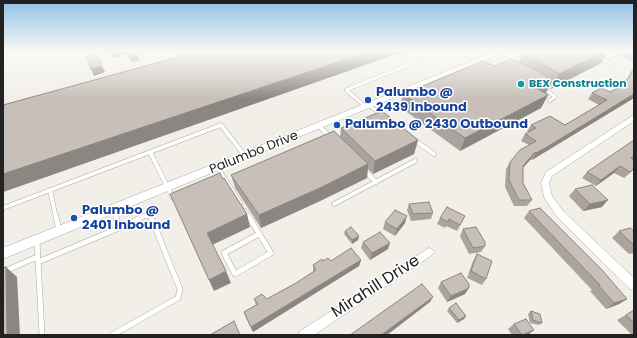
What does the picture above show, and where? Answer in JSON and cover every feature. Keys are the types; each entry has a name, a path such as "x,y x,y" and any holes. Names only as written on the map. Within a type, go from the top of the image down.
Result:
{"street":[{"name":"Palumbo Drive","path":"3,254 368,106 472,67"},
{"path":"634,118 549,174 544,184 548,197 560,214 634,285"},
{"name":"Mirahill Drive","path":"304,335 429,252"}],"lane":[{"path":"389,120 346,90 403,67"},
{"path":"538,84 554,94 555,97 549,101"},
{"path":"3,208 221,125 246,156"},
{"path":"319,126 331,138"},
{"path":"324,141 338,135"},
{"path":"408,135 434,154"},
{"path":"150,152 172,197 179,201"},
{"path":"334,204 415,162"},
{"path":"359,166 376,182"},
{"path":"218,168 271,253 235,274 224,253 259,234"},
{"path":"220,184 227,181"},
{"path":"50,190 59,232"},
{"path":"114,210 119,228"},
{"path":"3,272 119,228 144,216 151,216 180,289 178,298 112,335"},
{"path":"37,241 42,335"}],"building":[{"path":"90,67 99,67 91,69"},
{"path":"142,67 324,67 3,174 3,105"},
{"path":"469,67 529,67 553,80 536,88 548,95 465,138 403,94"},
{"path":"548,67 573,67 559,74"},
{"path":"634,68 634,94 547,147 536,153 535,152 523,166 523,183 532,200 519,200 509,180 510,162 520,150 536,141 525,134 536,128 531,125 550,116 565,125 607,100 592,93 601,88 610,92 626,84 622,83 629,78"},
{"path":"382,111 418,140 375,161 341,128"},
{"path":"334,131 368,164 320,188 259,215 231,175"},
{"path":"634,140 634,155 631,158 634,160 634,168 630,172 620,166 601,180 587,172"},
{"path":"220,173 247,214 207,233 226,271 209,280 170,194"},
{"path":"592,185 608,200 590,204 575,189"},
{"path":"429,202 433,213 413,214 409,204"},
{"path":"447,207 465,216 460,225 449,219 448,222 440,218"},
{"path":"540,208 603,271 627,299 614,303 598,285 600,285 529,211"},
{"path":"395,210 407,216 397,229 385,222"},
{"path":"351,227 359,236 352,240 345,231"},
{"path":"476,227 485,242 485,246 473,248 463,229"},
{"path":"630,228 634,231 634,245 619,231"},
{"path":"380,232 390,243 372,253 363,242"},
{"path":"351,248 361,260 251,327 244,312 258,304 254,299 262,294 267,299 316,270 313,265 322,259 323,261 328,258 331,261"},
{"path":"477,254 492,261 486,279 471,271"},
{"path":"6,267 7,335 3,335 3,268"},
{"path":"461,273 469,284 469,288 451,296 441,282"},
{"path":"422,284 433,297 381,335 350,335"},
{"path":"456,303 466,316 459,320 449,308"},
{"path":"634,310 634,323 626,315"},
{"path":"531,311 540,314 542,323 533,320"},
{"path":"526,319 534,330 522,335 514,324"},
{"path":"234,321 240,335 210,335"}],"place":[{"name":"BEX Construction","path":"521,84"},
{"name":"Palumbo @ 2439 Inbound","path":"368,100"},
{"name":"Palumbo @ 2430 Outbound","path":"337,125"},
{"name":"Palumbo @ 2401 Inbound","path":"74,218"}]}
